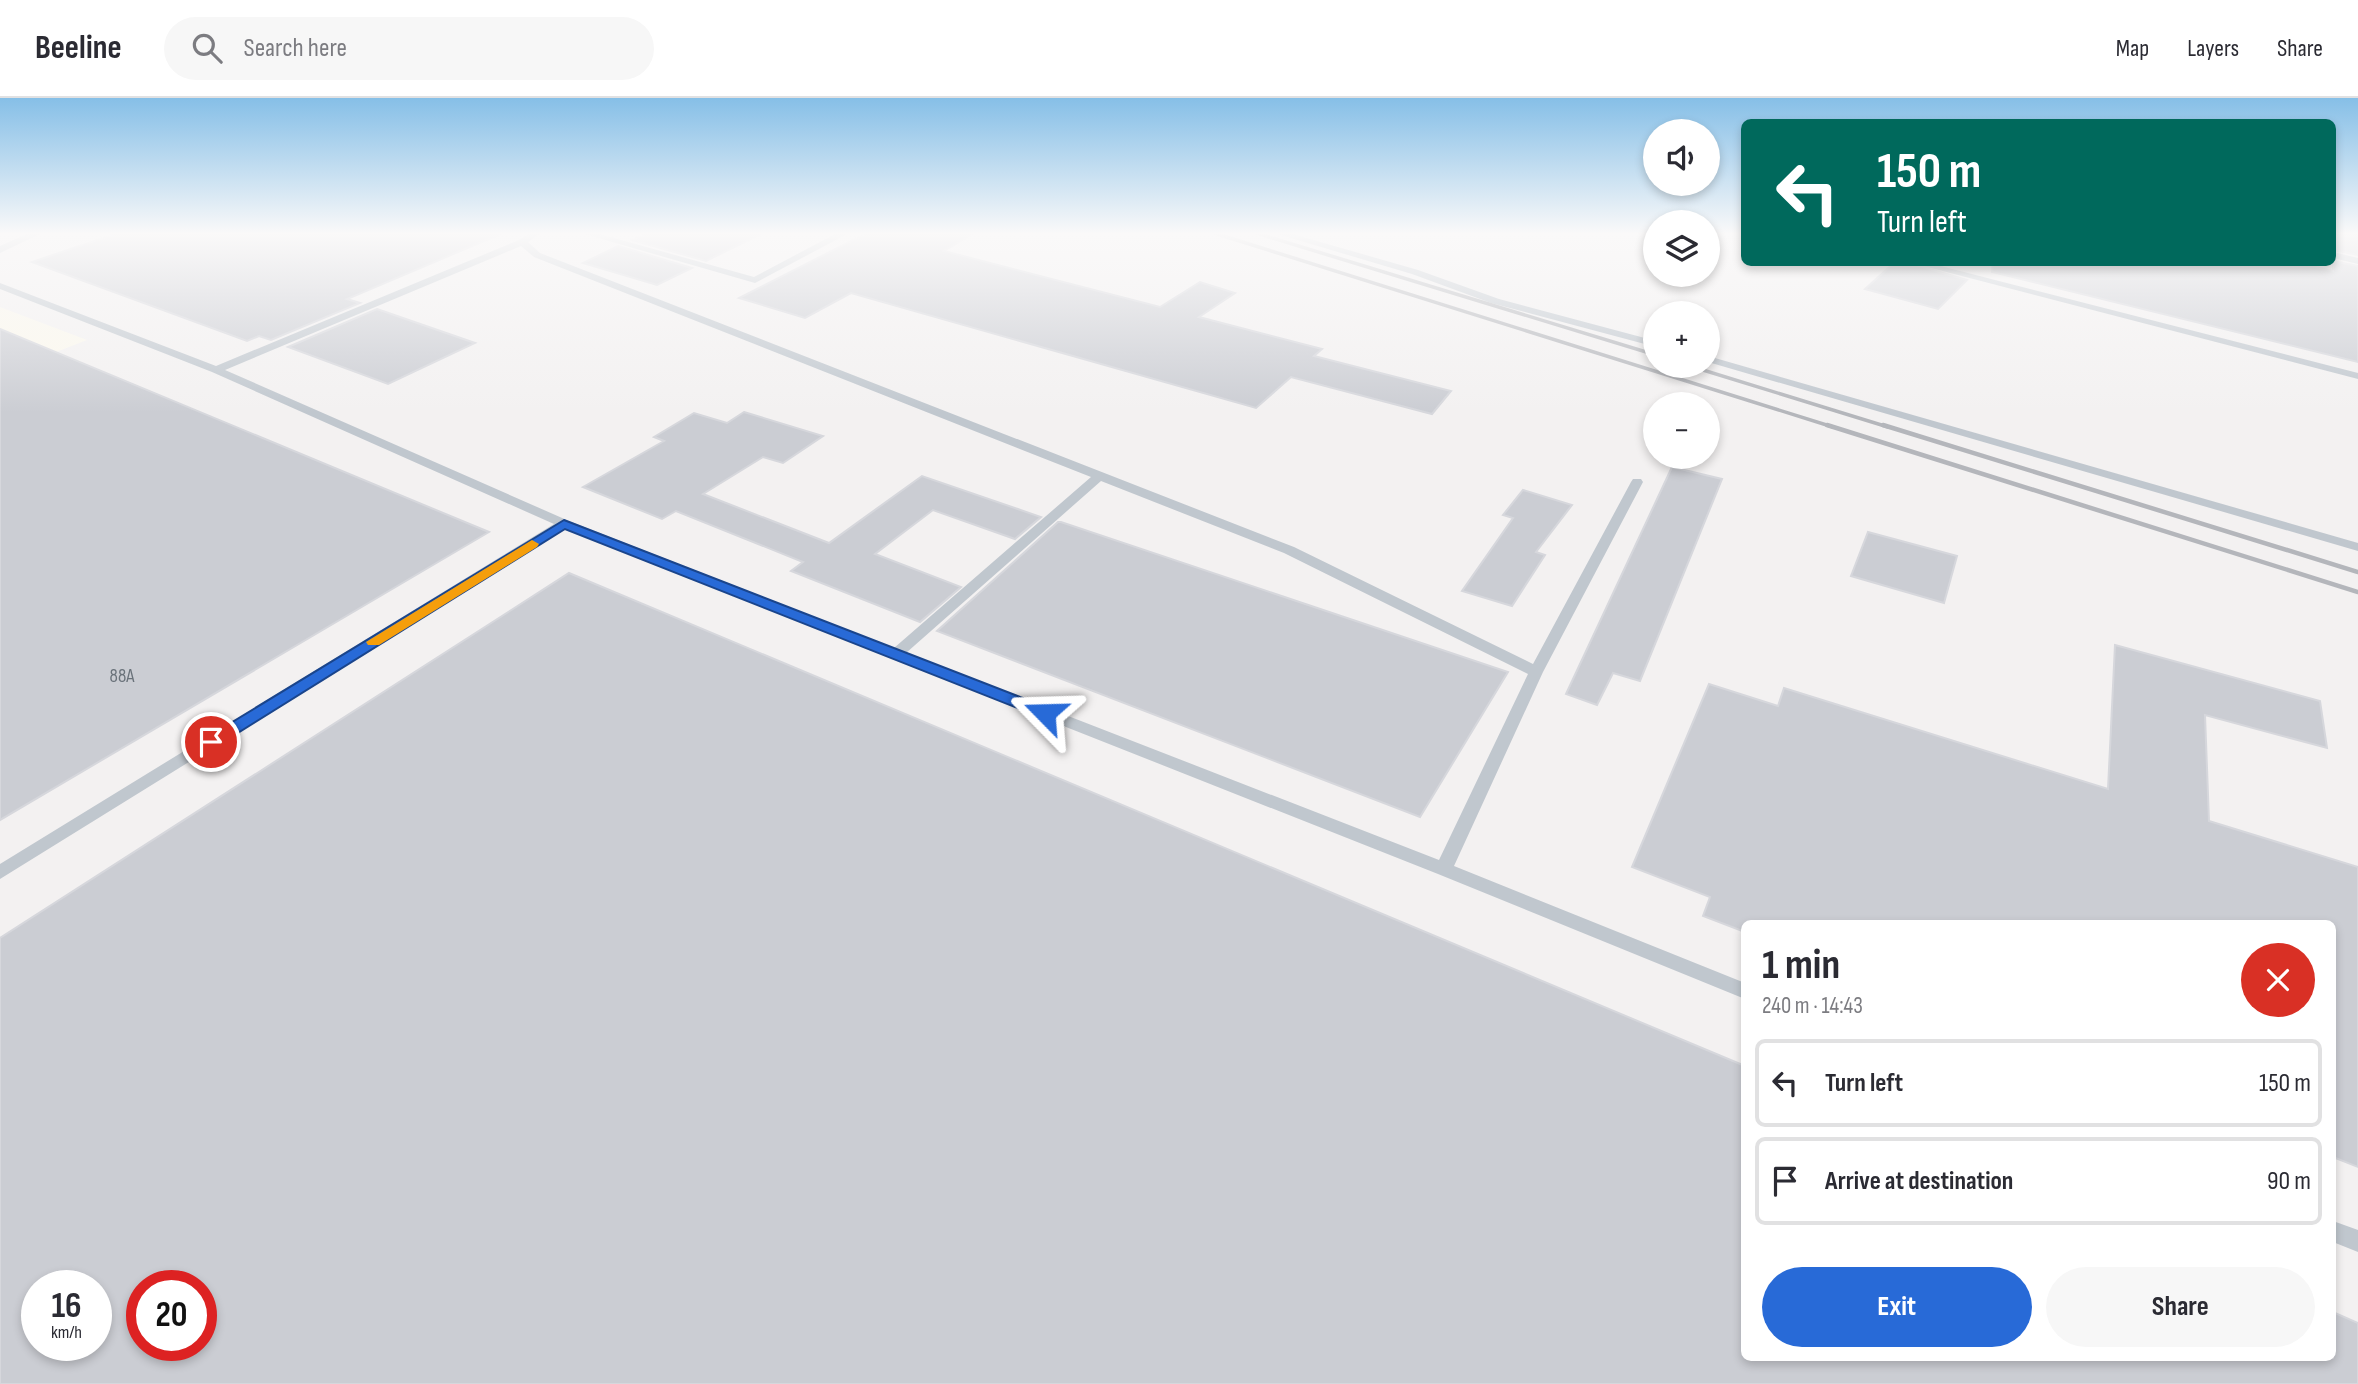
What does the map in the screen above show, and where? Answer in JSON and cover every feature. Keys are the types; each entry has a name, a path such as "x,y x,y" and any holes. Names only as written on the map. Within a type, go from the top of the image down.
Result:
{"lane":[{"path":"18,293 216,370 564,524 1444,869 1741,990"},
{"path":"216,370 400,293"},
{"path":"634,293 1289,550 1536,672"},
{"path":"1473,293 1643,341"},
{"path":"2033,293 2358,376"},
{"path":"1720,362 2358,548"},
{"path":"896,654 1099,476"},
{"path":"1444,869 1536,672 1637,482"},
{"path":"0,872 564,524"},
{"path":"2336,1232 2358,1241"}],"shaded area":[{"path":"0,307 87,340 0,374"}],"building":[{"path":"116,293 361,293 347,299 360,303 271,340 259,336 247,341"},
{"path":"749,293 851,293 805,318 739,298"},
{"path":"851,293 1106,293 1160,307 1182,293 1235,293 1199,317 1322,349 1314,356 1451,391 1432,414 1291,377 1256,408"},
{"path":"1880,293 1954,293 1938,309"},
{"path":"2077,293 2358,293 2358,362"},
{"path":"377,309 475,343 388,384 288,347"},
{"path":"0,329 489,532 0,820"},
{"path":"744,412 823,436 783,463 763,457 703,494 829,543 922,476 1041,517 1015,539 933,510 875,554 961,587 920,622 791,571 803,562 676,511 662,519 583,487 664,441 654,437 694,413 727,423"},
{"path":"1671,469 1722,479 1640,681 1613,673 1597,705 1566,694"},
{"path":"1523,490 1572,505 1536,552 1545,555 1512,606 1462,591 1513,518 1503,515"},
{"path":"1058,522 1508,672 1420,817 937,631"},
{"path":"1868,532 1957,556 1944,603 1851,576"},
{"path":"569,573 1741,1064 1741,1361 2336,1361 2336,1313 2358,1323 2358,1384 0,1384 0,938"},
{"path":"2115,645 2320,701 2327,748 2205,715 2209,821 2358,867 2358,1167 2336,1158 2336,920 1741,920 1741,930 1703,916 1710,897 1632,867 1709,684 1778,706 1784,688 2108,789"}],"railway":[{"path":"1405,293 1833,427"},
{"path":"1453,293 1643,351"},
{"path":"1720,375 1888,427"},
{"path":"1827,425 2358,592"},
{"path":"1883,425 2358,572"}],"slow traffic":[{"path":"374,642 532,544"}],"route":[{"path":"211,742 564,524 1045,713"}]}
